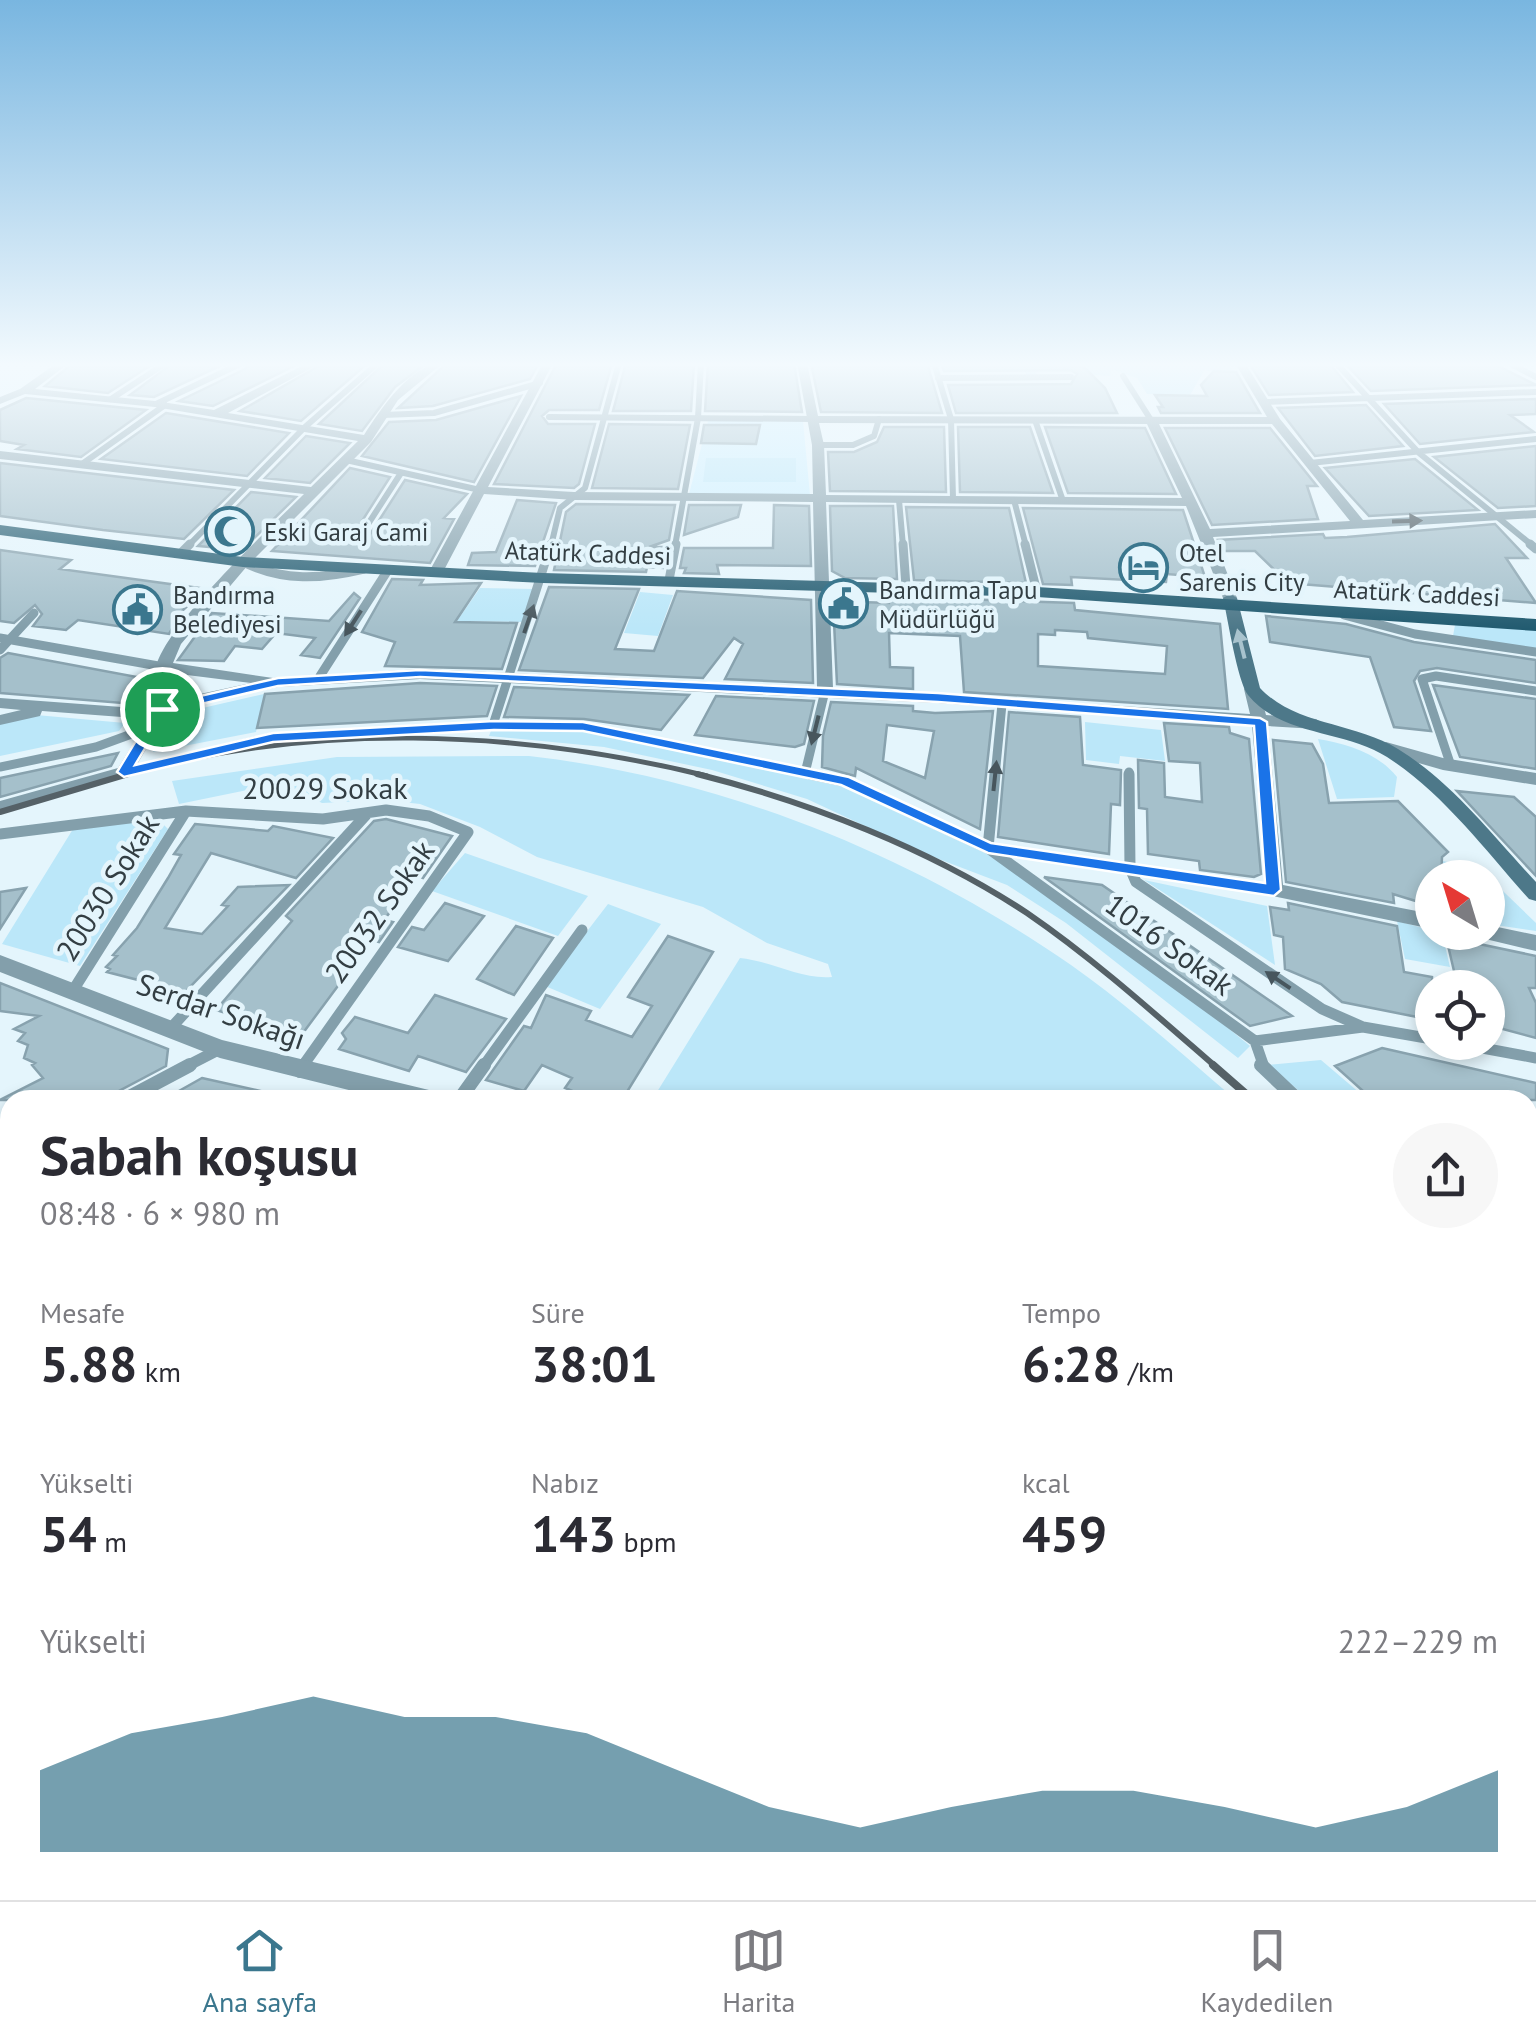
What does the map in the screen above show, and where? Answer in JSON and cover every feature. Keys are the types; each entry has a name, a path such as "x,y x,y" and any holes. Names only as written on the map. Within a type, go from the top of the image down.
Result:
{"main road":[{"name":"Atatürk Caddesi","path":"0,530 242,562 364,569 1536,612"},
{"name":"Atatürk Caddesi","path":"1230,602 1414,626 1536,625"},
{"path":"1230,602 1252,690 1270,707 1384,748 1423,779 1536,894"}],"street":[{"path":"0,807 124,772 170,694 164,667 174,643 242,562 354,452"},
{"path":"436,572 501,452"},
{"path":"818,452 825,691"},
{"path":"1165,452 1205,533 1230,602"},
{"path":"1301,452 1359,523"},
{"path":"0,454 314,491"},
{"path":"480,490 684,498 1188,502"},
{"path":"1205,533 1536,514"},
{"path":"164,667 278,682"},
{"path":"0,702 110,713 162,709 320,676 509,676 825,691 1316,724"},
{"path":"1252,690 1260,722 1274,890 1415,919"},
{"path":"0,720 50,710"},
{"path":"1384,748 1447,765"},
{"path":"1423,779 1434,764 1536,779"},
{"path":"1505,936 1536,943"},
{"name":"Serdar Sokağı","path":"0,962 220,1050 377,1090"}],"lane":[{"path":"82,464 98,452"},
{"path":"181,554 281,452"},
{"path":"494,726 543,578 560,508 585,488 595,452"},
{"path":"669,580 692,452"},
{"path":"952,452 953,499"},
{"path":"1046,452 1063,501"},
{"path":"1310,463 1430,452"},
{"path":"1419,453 1536,549"},
{"path":"346,460 480,490"},
{"path":"361,536 400,472"},
{"path":"899,500 906,587"},
{"path":"1014,500 1037,592"},
{"path":"320,676 388,570"},
{"path":"0,650 34,613"},
{"path":"1414,626 1536,652"},
{"path":"0,638 164,667"},
{"path":"1447,765 1422,680 1436,676 1536,691"},
{"path":"806,770 825,691"},
{"path":"988,848 1002,704"},
{"path":"124,772 259,739 494,726 583,726 806,770 896,801 988,848 1274,890"},
{"path":"0,767 96,747 148,728"},
{"path":"1129,772 1130,868 1136,882 1322,1009 1363,1027 1415,1037"},
{"name":"20029 Sokak","path":"0,834 186,811 323,819 386,810 430,816 468,832"},
{"name":"20030 Sokak","path":"72,992 186,811"},
{"path":"170,1029 366,815"},
{"name":"20032 Sokak","path":"300,1072 468,832"},
{"name":"1016 Sokak","path":"988,848 1255,1041 1260,1064 1287,1090"},
{"path":"466,1090 582,930"},
{"path":"1255,1041 1363,1027"},
{"path":"143,1090 220,1050"},
{"path":"1505,1052 1536,1058"}],"shaded area":[{"path":"700,452 806,452 810,495 689,494"},
{"path":"706,458 796,458 796,482 703,482"},
{"path":"480,588 535,589 524,622 457,621"},
{"path":"640,592 673,595 658,636 624,633"},
{"path":"1455,625 1536,630 1536,651 1453,636"},
{"path":"264,694 256,732 153,752 158,736 182,720 178,717 185,712"},
{"path":"36,715 125,723 119,731 0,756 0,723"},
{"path":"1085,722 1161,730 1165,761 1120,756 1119,764 1086,760"},
{"path":"492,728 582,730 805,773 890,803 1007,864 1171,981 1250,1046 1238,1058 1066,923 1007,885 923,853 807,799 712,770 604,747 489,736"},
{"path":"1318,739 1351,747 1381,762 1397,777 1394,797 1337,799"},
{"path":"529,756 673,782 812,827 880,856 1010,925 1071,965 1224,1090 658,1090 740,958 832,977 828,964 767,943 703,907 537,857 480,827 420,804 384,800 322,803 282,783 179,804 172,781 337,757"},
{"path":"157,818 168,829 80,966 2,944 73,829"},
{"path":"465,853 588,896 558,936 432,891"},
{"path":"1144,880 1267,906 1275,965"},
{"path":"1505,893 1536,923 1536,931 1505,926"},
{"path":"608,904 661,924 600,1009 545,986"},
{"path":"1397,921 1415,926 1415,950 1446,950 1450,967 1405,959"},
{"path":"1321,1060 1356,1090 1298,1090 1268,1065"}],"building":[{"path":"38,452 88,452 81,457"},
{"path":"111,452 271,452 247,476 101,459"},
{"path":"291,452 341,452 310,483 265,478"},
{"path":"365,452 491,452 474,482 362,456"},
{"path":"511,452 588,452 579,484 574,488 494,484"},
{"path":"602,452 685,452 678,489 592,488"},
{"path":"828,452 945,452 946,492 830,491"},
{"path":"959,452 1039,452 1053,493 960,492"},
{"path":"1054,452 1156,452 1176,494 1068,493"},
{"path":"1176,452 1289,452 1317,486 1307,486 1318,519 1212,525"},
{"path":"1312,452 1353,452 1315,456"},
{"path":"1536,452 1536,506 1498,508 1434,457"},
{"path":"1415,459 1478,510 1369,516 1325,468"},
{"path":"0,463 234,490 184,539 103,530 0,516"},
{"path":"350,468 390,477 355,532 360,542 367,539 405,480 467,494 444,518 454,519 430,563 272,551"},
{"path":"251,492 296,497 242,550 198,546"},
{"path":"517,500 556,503 535,566 468,565 472,553 496,552"},
{"path":"576,504 675,505 669,540 649,547 667,547 663,568 647,567 646,572 554,570 566,512"},
{"path":"689,505 741,505 738,517 684,535"},
{"path":"774,505 809,506 811,566 717,565 719,574 684,573 686,568 680,568 684,548 773,548"},
{"path":"830,506 893,506 897,579 845,578 832,571"},
{"path":"906,507 1009,508 1026,583 914,580"},
{"path":"1023,508 1183,510 1205,577 1167,574 1166,582 1071,577 1072,585 1043,584"},
{"path":"1495,524 1527,558 1506,558 1536,603 1288,583 1255,551 1222,551 1218,540 1323,534 1325,538 1347,537"},
{"path":"0,550 71,560 60,569 206,589 183,610 169,634 78,620 66,630 33,626 42,614 35,605 14,623 0,621"},
{"path":"392,579 423,580 420,585 481,583 455,622 517,623 502,669 385,666 395,642 362,632"},
{"path":"549,587 639,589 615,649 654,651 677,591 811,600 813,683 725,679 743,644 734,638 703,678 519,670"},
{"path":"354,593 360,598 320,658 301,655 315,638 276,633 262,649 235,646 224,661 178,660 212,613 329,621"},
{"path":"878,596 1074,603 1075,610 1220,624 1228,709 964,692 960,636 889,633 890,667 913,668 913,689 837,684 833,601 890,603","holes":["1055,630 1087,632 1088,638 1167,646 1165,674 1038,666 1038,634 1055,635"]},
{"path":"1266,616 1346,624 1414,642 1536,660 1536,683 1437,668 1420,671 1414,681 1431,731 1394,727 1370,657 1270,642"},
{"path":"8,653 153,680 154,686 135,704 0,693 0,658"},
{"path":"420,683 497,686 487,716 257,728 265,694"},
{"path":"1433,685 1536,699 1536,769 1460,757"},
{"path":"514,687 689,695 661,730 584,719 504,717"},
{"path":"716,696 814,701 804,744 795,747 695,735"},
{"path":"831,702 913,706 913,711 935,713 993,711 980,829 856,768 855,776 822,767 823,736","holes":["887,725 934,731 925,778 883,761"]},
{"path":"1009,712 1080,717 1083,765 1121,770 1120,805 1111,804 1109,854 998,837"},
{"path":"1164,723 1229,727 1230,733 1249,739 1261,874 1254,877 1200,870 1199,861 1148,854 1147,809 1139,808 1138,760 1164,763 1165,797 1202,802 1200,763 1169,761"},
{"path":"1273,740 1312,744 1323,764 1329,803 1398,801 1448,852 1442,860 1415,860 1415,901 1393,894 1394,903 1286,882"},
{"path":"118,753 111,766 0,797 0,778"},
{"path":"1457,791 1514,797 1536,817 1536,876"},
{"path":"386,819 452,836 423,878 417,876 384,920 393,922 379,942 372,940 300,1037 216,1010 292,921 286,916 374,821"},
{"path":"195,824 268,831 273,826 333,838 296,878 211,853 165,928 202,934 228,906 222,905 238,887 289,885 185,992 107,972 110,969 106,967 117,956 113,955 137,928 168,878 181,855 174,854"},
{"path":"1044,877 1102,885 1292,1016 1250,1026"},
{"path":"26,888 0,929 0,892"},
{"path":"445,903 484,916 448,961 398,947 412,927 424,930"},
{"path":"1288,903 1397,926 1404,972 1415,974 1415,1017 1342,1002 1321,984 1285,969 1283,937 1274,935 1270,907 1289,910"},
{"path":"516,926 553,938 514,995 477,979"},
{"path":"668,936 713,952 628,1090 570,1090 565,1088 572,1078 542,1065 525,1090 486,1080 524,1026 531,1028 546,995 591,1011 586,1020 632,1037 652,1006 628,997"},
{"path":"1505,949 1536,956 1536,988 1529,988 1536,1003 1536,1038 1505,1030 1505,970 1454,970 1449,950"},
{"path":"0,983 168,1049 166,1066 121,1090 20,1090 43,1078 32,1065 35,1063 24,1058 28,1045 18,1041 25,1033 14,1029 39,1016 0,1011"},
{"path":"435,995 506,1019 466,1072 418,1056 409,1071 339,1049 346,1039 342,1033 355,1017 408,1033"},
{"path":"1382,1048 1415,1056 1415,1060 1435,1060 1536,1083 1536,1090 1362,1090 1335,1066"},
{"path":"202,1078 256,1090 181,1090"}],"railway":[{"path":"126,775 265,747 413,738 561,749 707,776"},
{"path":"697,774 868,830 990,890 1076,949 1216,1067"},
{"path":"0,812 126,775"},
{"path":"120,776 126,775"},
{"path":"1213,1065 1242,1090"}],"place":[{"name":"Eski Garaj Cami","path":"229,532"},
{"name":"Otel Sarenis City","path":"1144,567"},
{"name":"Bandırma Tapu Müdürlüğü","path":"844,604"},
{"name":"Bandırma Belediyesi","path":"138,609"}],"route":[{"path":"420,674 938,698 1260,722 1274,890 988,848 896,801 844,781 583,726 494,726 273,737 124,772 162,709 320,676 420,674"}]}
